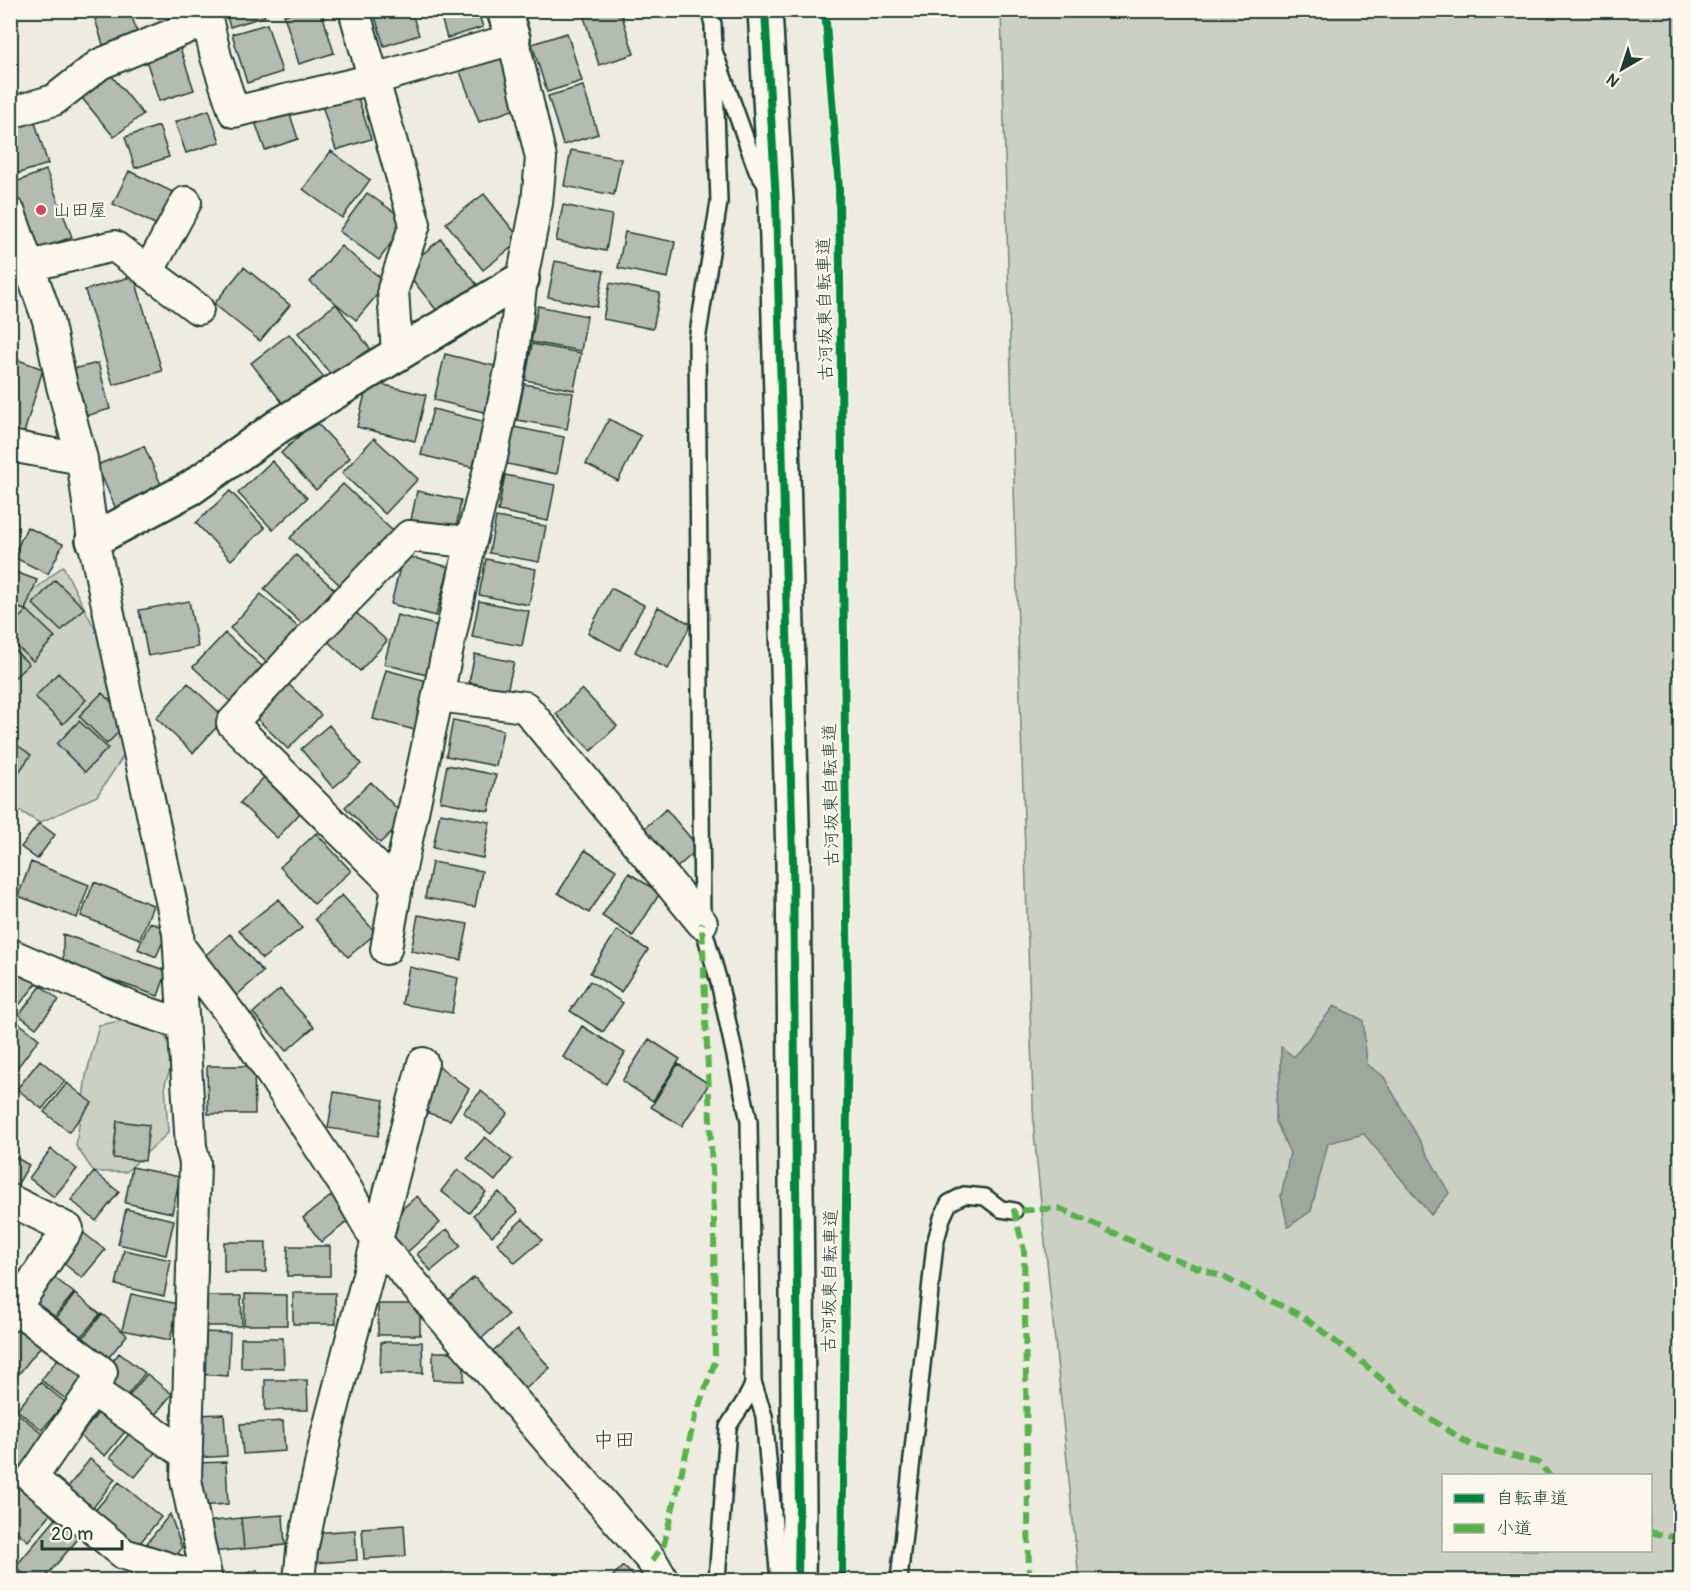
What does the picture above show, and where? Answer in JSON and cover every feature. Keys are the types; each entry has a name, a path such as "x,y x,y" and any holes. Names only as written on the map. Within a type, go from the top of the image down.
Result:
{"street":[{"path":"354,10 415,224 393,289 397,355"},
{"path":"765,10 776,202 793,860 798,1581"},
{"path":"10,113 54,100 100,64 206,15 216,57 234,112 375,79 508,25 541,158 537,203 522,279 512,361 492,457 470,545 397,887 386,949"},
{"path":"148,272 186,202"},
{"path":"10,213 48,320 62,386 82,459 93,540 179,946 191,1147 195,1162 186,1480 206,1578 124,1554 32,1478 102,1372 13,1312 68,1229 10,1200"},
{"path":"29,266 114,246 198,309"},
{"path":"93,540 191,488 280,425 522,279"},
{"path":"10,446 82,459"},
{"path":"397,887 232,723 308,640 409,536 470,545"},
{"path":"438,696 525,707 702,923"},
{"path":"179,946 244,1032 345,1186 376,1240 652,1561 663,1581"},
{"path":"10,954 136,1009 183,1024"},
{"path":"299,1581 302,1551 326,1436 423,1063"},
{"path":"92,1390 187,1455"}],"lane":[{"path":"709,10 713,24 719,202 697,340 702,923 719,982 749,1121 753,1382 752,1390 728,1427 717,1581"},
{"path":"714,51 757,171 776,202"},
{"path":"899,1581 935,1244 942,1218 949,1203 963,1195 985,1197 1001,1209 1014,1211"},
{"path":"753,1382 764,1416 780,1581"}],"shaded area":[{"path":"1001,11 1680,11 1680,1580 1079,1580 1034,1133"},
{"path":"63,566 104,647 124,755 97,796 39,823 11,805 10,610"},
{"path":"1334,1006 1363,1020 1367,1064 1384,1077 1449,1193 1431,1215 1364,1134 1328,1143 1311,1211 1288,1227 1281,1196 1290,1153 1276,1121 1281,1047 1294,1057"},
{"path":"126,1020 162,1034 177,1050 165,1084 168,1133 126,1172 94,1172 76,1146 86,1076 99,1025"}],"building":[{"path":"122,10 130,10 139,39 105,51 95,19"},
{"path":"225,10 263,10 265,16 230,27"},
{"path":"301,10 321,10 334,53 299,64 284,15"},
{"path":"373,10 411,10 419,35 384,46"},
{"path":"439,10 477,10 483,27 447,38"},
{"path":"603,10 620,10 634,54 599,65 584,17"},
{"path":"267,24 282,72 247,83 232,34"},
{"path":"567,33 582,81 547,92 532,44"},
{"path":"178,42 194,90 159,101 144,53"},
{"path":"503,50 523,106 479,122 458,66"},
{"path":"111,75 143,114 114,137 82,98"},
{"path":"583,86 598,134 563,145 548,96"},
{"path":"356,91 371,139 336,150 321,102"},
{"path":"288,108 298,139 265,150 254,119"},
{"path":"209,110 220,142 186,153 175,122"},
{"path":"33,116 48,164 13,175 10,167 10,123"},
{"path":"159,126 169,157 135,168 125,137"},
{"path":"571,150 621,159 614,195 564,186"},
{"path":"331,151 370,180 342,218 303,189"},
{"name":"山田屋","path":"46,170 72,237 37,250 11,184"},
{"path":"129,171 175,193 159,226 113,204"},
{"path":"367,193 407,221 379,260 339,231"},
{"path":"484,194 521,240 483,270 446,223"},
{"path":"563,205 612,215 606,251 556,241"},
{"path":"625,232 675,242 668,278 618,268"},
{"path":"441,239 478,286 441,316 404,269"},
{"path":"341,246 387,283 356,320 310,282"},
{"path":"555,261 604,271 597,307 548,297"},
{"path":"244,267 290,305 260,341 214,304"},
{"path":"134,276 162,371 113,385 85,290"},
{"path":"610,283 660,293 653,329 603,319"},
{"path":"336,304 372,351 335,380 298,333"},
{"path":"538,306 587,316 581,351 531,342"},
{"path":"289,334 326,380 288,410 251,363"},
{"path":"532,344 581,353 574,390 525,380"},
{"path":"445,354 503,368 492,414 434,400"},
{"path":"10,357 43,369 24,433 10,429"},
{"path":"98,363 110,409 82,417 69,370"},
{"path":"368,381 426,395 415,441 357,427"},
{"path":"524,384 573,393 567,429 517,420"},
{"path":"433,409 490,423 479,469 421,455"},
{"path":"609,419 641,436 618,481 586,464"},
{"path":"315,421 350,458 316,490 281,453"},
{"path":"514,427 564,437 557,474 507,464"},
{"path":"374,438 418,479 385,514 342,473"},
{"path":"144,446 163,489 116,509 97,465"},
{"path":"272,461 307,498 273,530 238,493"},
{"path":"505,475 555,485 548,521 498,511"},
{"path":"343,484 396,534 344,589 290,538"},
{"path":"230,491 265,528 231,560 196,523"},
{"path":"417,491 461,500 456,529 411,520"},
{"path":"496,517 546,526 539,562 489,553"},
{"path":"27,527 63,544 48,574 13,557"},
{"path":"296,555 334,589 302,624 264,589"},
{"path":"403,555 449,567 436,616 391,604"},
{"path":"486,559 536,569 529,605 479,595"},
{"path":"10,570 37,580 25,610 10,605"},
{"path":"55,580 84,608 61,631 33,604"},
{"path":"611,588 644,605 620,650 588,633"},
{"path":"261,594 299,628 267,663 230,628"},
{"path":"189,601 198,647 148,656 139,610"},
{"path":"479,601 529,611 522,646 472,637"},
{"path":"658,607 691,624 668,669 635,652"},
{"path":"351,608 387,641 360,671 324,638"},
{"path":"27,610 55,637 33,661 10,640 10,627"},
{"path":"397,615 443,627 430,676 384,664"},
{"path":"225,633 263,667 231,702 193,667"},
{"path":"10,646 29,664 10,682"},
{"path":"475,654 514,662 507,691 469,682"},
{"path":"386,670 431,682 419,731 373,719"},
{"path":"58,673 86,700 63,724 35,697"},
{"path":"284,680 321,715 288,749 252,714"},
{"path":"188,683 225,718 193,753 156,718"},
{"path":"582,689 617,726 591,751 556,714"},
{"path":"102,693 130,720 107,744 79,716"},
{"path":"453,720 503,730 496,766 446,756"},
{"path":"79,721 108,748 85,772 57,744"},
{"path":"329,725 361,764 333,788 301,749"},
{"path":"10,740 31,755 19,772 10,765"},
{"path":"447,765 496,775 489,811 440,801"},
{"path":"265,776 302,811 277,838 240,803"},
{"path":"371,782 406,818 380,843 345,807"},
{"path":"666,809 699,848 672,872 638,834"},
{"path":"440,813 490,822 483,858 433,848"},
{"path":"39,823 55,835 37,859 21,847"},
{"path":"316,833 351,871 314,904 280,867"},
{"path":"585,850 616,870 589,913 558,893"},
{"path":"31,862 89,885 77,918 18,896"},
{"path":"432,862 482,871 475,907 425,898"},
{"path":"629,873 660,893 633,936 602,916"},
{"path":"94,882 153,905 140,939 81,916"},
{"path":"342,895 376,933 348,957 315,919"},
{"path":"279,899 302,928 262,959 239,930"},
{"path":"418,915 468,924 461,960 411,951"},
{"path":"150,922 168,930 156,957 138,949"},
{"path":"617,930 648,950 621,992 590,973"},
{"path":"63,934 167,971 158,996 63,963"},
{"path":"230,934 263,972 236,996 202,958"},
{"path":"409,967 458,978 452,1013 402,1004"},
{"path":"20,968 38,982 15,1010 10,1006 10,980"},
{"path":"590,981 623,1003 603,1032 570,1011"},
{"path":"41,986 59,1000 36,1028 19,1015"},
{"path":"280,989 314,1027 286,1051 253,1013"},
{"path":"10,1016 39,1039 17,1068 10,1063"},
{"path":"582,1026 625,1053 606,1084 563,1057"},
{"path":"649,1039 680,1059 653,1101 622,1081"},
{"path":"40,1060 65,1081 42,1109 17,1089"},
{"path":"678,1064 709,1084 682,1126 651,1107"},
{"path":"207,1066 254,1066 255,1114 208,1114"},
{"path":"440,1067 469,1089 450,1120 425,1112 434,1070"},
{"path":"67,1083 92,1103 69,1132 44,1112"},
{"path":"481,1091 508,1113 491,1134 463,1112"},
{"path":"334,1092 384,1100 378,1136 328,1128"},
{"path":"117,1121 149,1125 145,1161 113,1158"},
{"path":"485,1137 512,1159 495,1181 467,1158"},
{"path":"51,1149 77,1169 54,1197 29,1178"},
{"path":"10,1154 29,1165 13,1192 10,1191"},
{"path":"132,1167 180,1177 172,1213 125,1203"},
{"path":"458,1169 486,1192 469,1213 441,1191"},
{"path":"94,1172 119,1192 96,1221 71,1200"},
{"path":"336,1192 355,1216 321,1242 303,1218"},
{"path":"499,1192 518,1212 492,1236 473,1215"},
{"path":"417,1196 440,1223 404,1255 393,1242 402,1209"},
{"path":"126,1209 174,1220 166,1255 118,1244"},
{"path":"523,1219 542,1240 515,1263 497,1243"},
{"path":"447,1229 461,1246 431,1271 417,1254"},
{"path":"80,1230 105,1250 82,1278 57,1258"},
{"path":"224,1242 266,1242 266,1272 224,1272"},
{"path":"288,1246 330,1246 330,1276 287,1276"},
{"path":"124,1250 171,1260 164,1296 116,1285"},
{"path":"10,1271 19,1277 10,1288"},
{"path":"49,1273 74,1293 51,1321 26,1301"},
{"path":"474,1277 508,1315 481,1339 447,1301"},
{"path":"293,1293 335,1293 336,1324 293,1324"},
{"path":"75,1294 100,1314 77,1342 53,1322"},
{"path":"131,1294 178,1304 170,1340 122,1330"},
{"path":"245,1294 287,1295 287,1325 244,1325"},
{"path":"199,1296 241,1296 242,1326 199,1326"},
{"path":"378,1304 420,1304 420,1335 378,1335"},
{"path":"102,1314 127,1335 104,1363 79,1343"},
{"path":"16,1326 41,1346 18,1375 10,1369 10,1333"},
{"path":"517,1330 550,1368 523,1391 489,1354"},
{"path":"200,1332 230,1333 228,1376 197,1374"},
{"path":"241,1338 283,1338 284,1368 241,1368"},
{"path":"381,1342 422,1342 423,1373 380,1373"},
{"path":"64,1351 89,1371 67,1400 41,1380"},
{"path":"433,1352 464,1352 464,1381 433,1380"},
{"path":"119,1353 145,1373 122,1402 97,1382"},
{"path":"147,1374 172,1394 149,1422 124,1402"},
{"path":"265,1380 307,1380 308,1410 265,1410"},
{"path":"40,1382 65,1402 42,1430 17,1410"},
{"path":"10,1407 48,1438 22,1469 10,1460"},
{"path":"103,1407 128,1428 105,1456 80,1436"},
{"path":"224,1414 227,1456 196,1458 194,1415"},
{"path":"283,1421 285,1451 243,1454 240,1424"},
{"path":"133,1429 158,1449 135,1477 110,1457"},
{"path":"90,1459 115,1479 93,1508 68,1487"},
{"path":"226,1462 228,1504 198,1506 195,1463"},
{"path":"12,1475 54,1510 28,1541 10,1526"},
{"path":"119,1482 161,1517 136,1548 93,1513"},
{"path":"60,1514 83,1533 43,1580 31,1580 15,1567"},
{"path":"170,1514 182,1548 172,1562 147,1543"},
{"path":"283,1515 285,1545 244,1549 241,1518"},
{"path":"241,1518 244,1549 209,1552 206,1522"},
{"path":"404,1525 406,1556 364,1559 362,1528"},
{"path":"355,1530 357,1560 314,1563 312,1533"},
{"path":"146,1564 166,1580 132,1580"},
{"path":"623,1566 638,1580 609,1580"},
{"path":"257,1570 260,1580 226,1580"}],"marked path":[{"path":"652,1561 664,1544 695,1417 715,1362 714,1219 702,923"},
{"path":"1029,1580 1024,1250 1014,1211 1058,1208 1156,1252 1225,1278 1302,1316 1361,1361 1413,1407 1469,1444 1539,1463 1548,1474"},
{"path":"1652,1532 1680,1539"}],"cycle path":[{"path":"765,10 776,202 793,860 798,1580"},
{"name":"古河坂東自転車道","path":"825,10 839,189 848,1010 842,1580"}],"place":[{"name":"山田屋","path":"41,210"}],"district":[{"name":"中田","path":"614,1440"}]}
